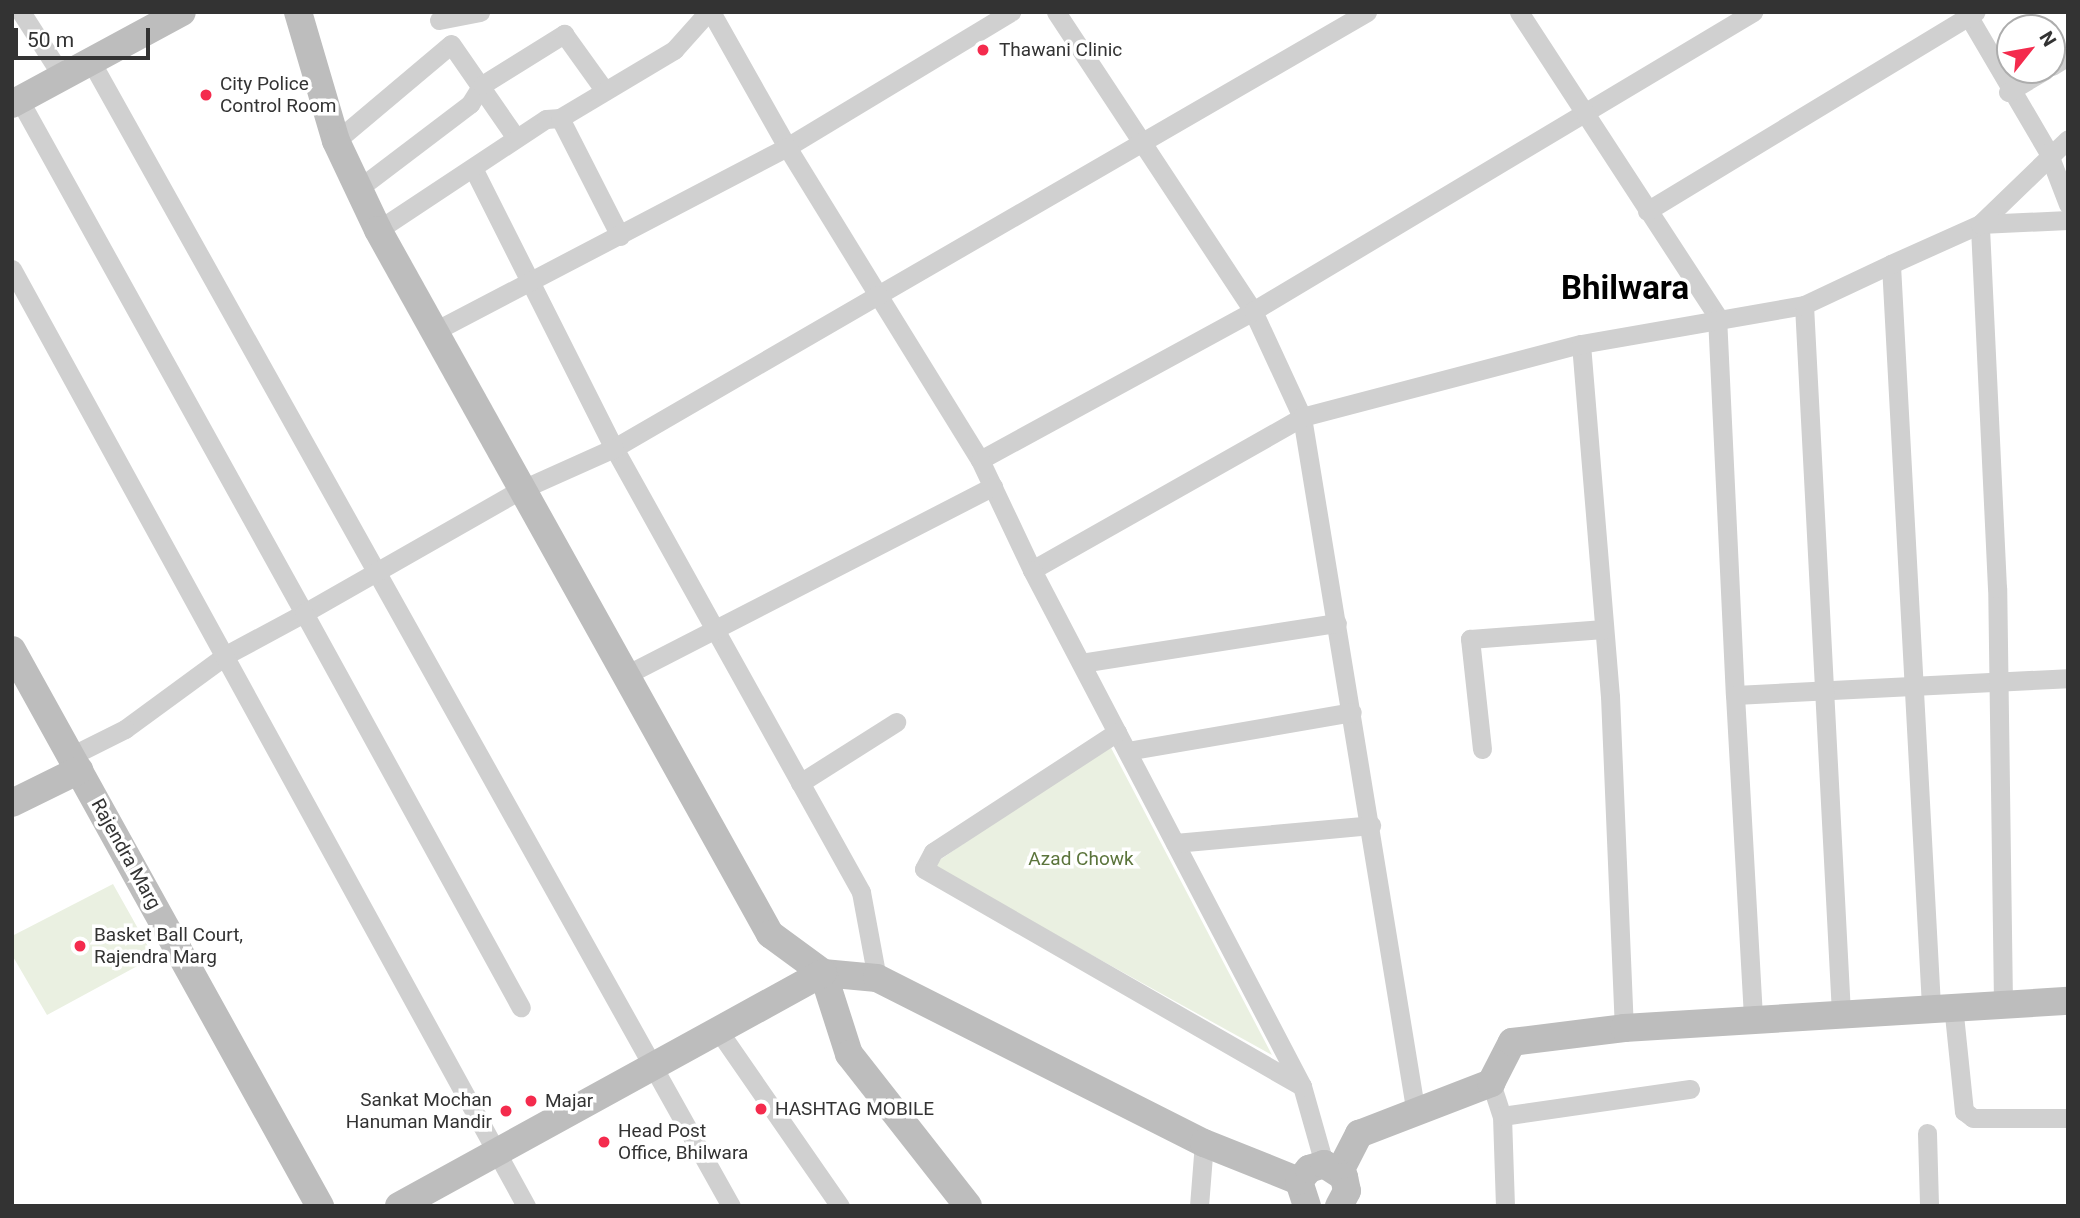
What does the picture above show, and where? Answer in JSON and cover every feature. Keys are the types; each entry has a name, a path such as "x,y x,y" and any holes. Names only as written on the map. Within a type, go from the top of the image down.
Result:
{"street":[{"path":"21,12 64,79"},
{"path":"182,12 93,65 16,102 304,612 521,1007"},
{"path":"298,12 336,141 378,230 520,490 770,934 823,973 877,978 1303,1194 1309,1168 1332,1168"},
{"path":"480,12 436,16 451,44 516,138"},
{"path":"378,230 516,138 560,118 674,50 710,12 787,146 980,460 1032,570 1302,1086 1332,1168 1347,1191 1339,1206"},
{"path":"435,331 531,284 787,146 1011,12"},
{"path":"1056,12 1140,147 1253,311 1303,416 1416,1114"},
{"path":"12,803 125,729 226,655 380,571 520,490 614,448 1140,147 1367,12"},
{"path":"1519,12 1717,316 1753,1019"},
{"path":"980,460 1253,311 1753,12"},
{"path":"1647,211 1970,14 2008,92 2048,152 2068,204"},
{"path":"358,189 470,104 481,85 564,34 605,91"},
{"path":"336,141 451,44"},
{"path":"93,65 380,571 732,1206"},
{"path":"2008,92 2021,84"},
{"path":"560,118 620,236"},
{"path":"2003,1003 1998,686 1980,224 2048,152 2068,139"},
{"path":"473,168 614,448 861,892 877,978"},
{"path":"1032,570 1303,416 1581,344 1717,316 1804,305 1980,224 2068,219"},
{"path":"1891,264 1911,688 1942,1006 1964,1111 1973,1118 2068,1118"},
{"path":"12,269 526,1206"},
{"path":"1804,305 1821,691 1841,1014"},
{"path":"1581,344 1604,629 1624,1028"},
{"path":"624,676 712,627 766,608 993,486"},
{"path":"1081,663 1337,623"},
{"path":"1482,749 1470,639 1604,629"},
{"name":"Rajendra Marg","path":"12,650 320,1206"},
{"path":"1735,695 1998,686 2068,678"},
{"path":"1127,751 1352,712"},
{"path":"800,783 896,722"},
{"path":"1117,732 933,852 924,869 1302,1086"},
{"path":"1175,843 1371,825"},
{"path":"399,1206 498,1155 652,1064 823,973"},
{"path":"823,973 849,1054 968,1206"},
{"path":"1332,1168 1359,1134 1491,1083 1512,1042 1624,1028 1942,1006 2068,1001"},
{"path":"718,1030 840,1206"},
{"path":"1491,1083 1502,1116 1505,1206"},
{"path":"1502,1116 1690,1089"},
{"path":"1927,1133 1929,1206"},
{"path":"1199,1206 1204,1143"}],"green space":[{"name":"Azad Chowk","path":"1109,744 1272,1055 931,866"},
{"name":"Basket Ball Court, Rajendra Marg","path":"113,884 154,957 47,1015 12,955 12,936"}],"place":[{"name":"Thawani Clinic","path":"983,50"},
{"name":"City Police Control Room","path":"206,95"},
{"name":"Basket Ball Court, Rajendra Marg","path":"80,946"},
{"name":"Majar","path":"531,1101"},
{"name":"HASHTAG MOBILE","path":"761,1109"},
{"name":"Sankat Mochan Hanuman Mandir","path":"506,1111"},
{"name":"Head Post Office, Bhilwara","path":"604,1142"}],"district":[{"name":"Bhilwara","path":"1625,288"}]}
